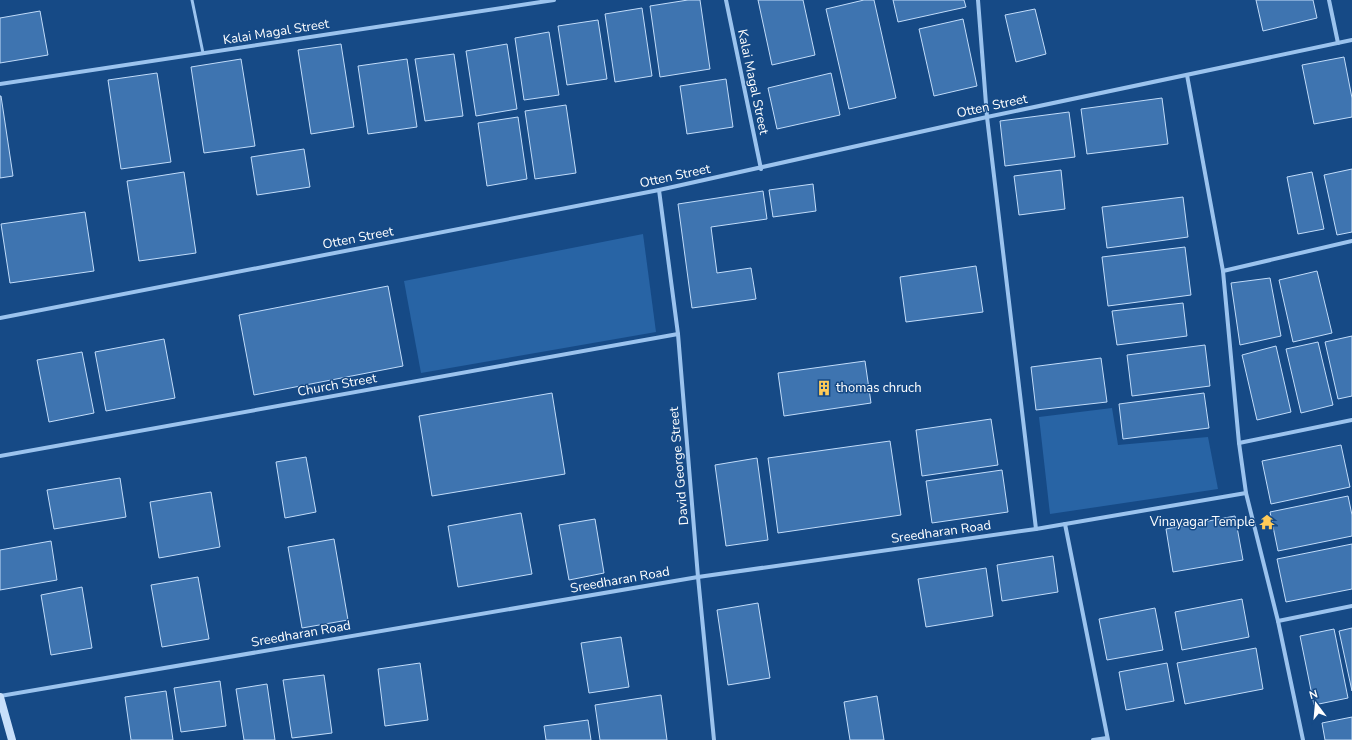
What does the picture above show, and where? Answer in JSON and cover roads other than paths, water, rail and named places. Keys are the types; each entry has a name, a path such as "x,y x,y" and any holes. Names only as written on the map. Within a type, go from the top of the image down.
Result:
{"street":[{"name":"Kalai Magal Street","path":"0,84 554,0"},
{"name":"Kalai Magal Street","path":"726,0 761,169"},
{"path":"978,0 987,117 1036,529"},
{"path":"1329,0 1338,43"},
{"name":"Otten Street","path":"0,318 659,190 761,169 987,117 1352,40"},
{"path":"1187,75 1224,271 1239,443 1246,493 1278,621 1303,740"},
{"name":"David George Street","path":"659,190 678,334 698,577 714,740"},
{"path":"1224,271 1352,241"},
{"name":"Church Street","path":"0,456 678,334"},
{"path":"1239,443 1352,420"},
{"name":"Sreedharan Road","path":"0,696 698,577 1036,529 1246,493"},
{"path":"1065,524 1108,739 1093,740"},
{"path":"1278,621 1352,606"},
{"path":"0,696 12,740"}],"lane":[{"path":"192,0 203,53"}],"place":[{"name":"thomas chruch","path":"824,388"},
{"name":"Vinayagar Temple","path":"1267,522"}]}
